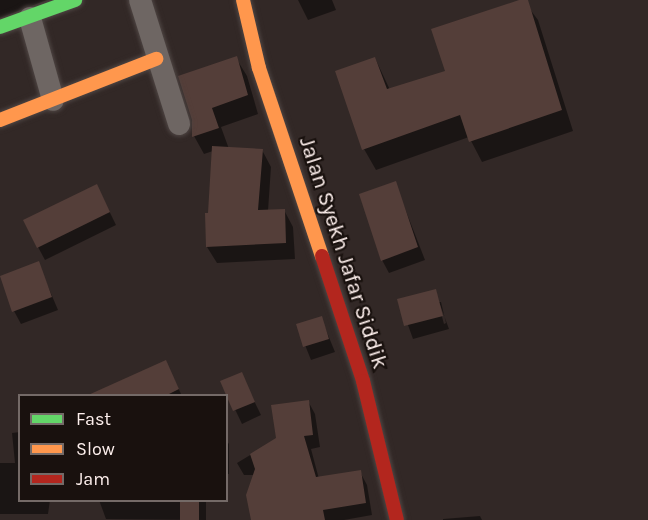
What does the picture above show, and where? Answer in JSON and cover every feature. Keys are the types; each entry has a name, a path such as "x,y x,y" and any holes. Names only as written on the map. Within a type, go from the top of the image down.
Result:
{"main road":[{"path":"0,27 75,0"},
{"name":"Jalan Syekh Jafar Siddik","path":"243,0 259,68 363,381 397,520"},
{"path":"0,120 156,59"}],"street":[{"path":"140,0 156,59 179,124"},
{"path":"30,18 53,100"}],"building":[{"path":"519,0 528,0 562,110 469,142 460,115 362,150 335,71 375,57 387,89 445,71 431,29"},
{"path":"237,56 248,95 212,108 219,128 192,137 192,120 178,76"},
{"path":"212,146 263,149 258,210 285,209 286,243 206,247 205,213 208,213"},
{"path":"396,181 418,247 381,261 359,194"},
{"path":"97,184 110,212 37,248 23,220"},
{"path":"39,261 52,297 12,312 0,276"},
{"path":"436,289 443,316 404,326 397,299"},
{"path":"322,316 329,339 303,347 296,324"},
{"path":"166,360 179,389 169,394 90,394"},
{"path":"242,372 255,402 233,411 228,394 226,394 220,381"},
{"path":"309,400 313,435 304,436 316,477 361,470 366,503 323,510 325,520 251,520 246,495 255,469 250,454 276,438 271,405"},
{"path":"180,502 199,502 199,520 180,520"}],"traffic: fast":[{"path":"0,27 75,0"}],"traffic: slow":[{"path":"243,0 259,68 322,256"},
{"path":"0,120 156,59"}],"traffic: jam":[{"path":"322,256 363,381 397,520"}]}
